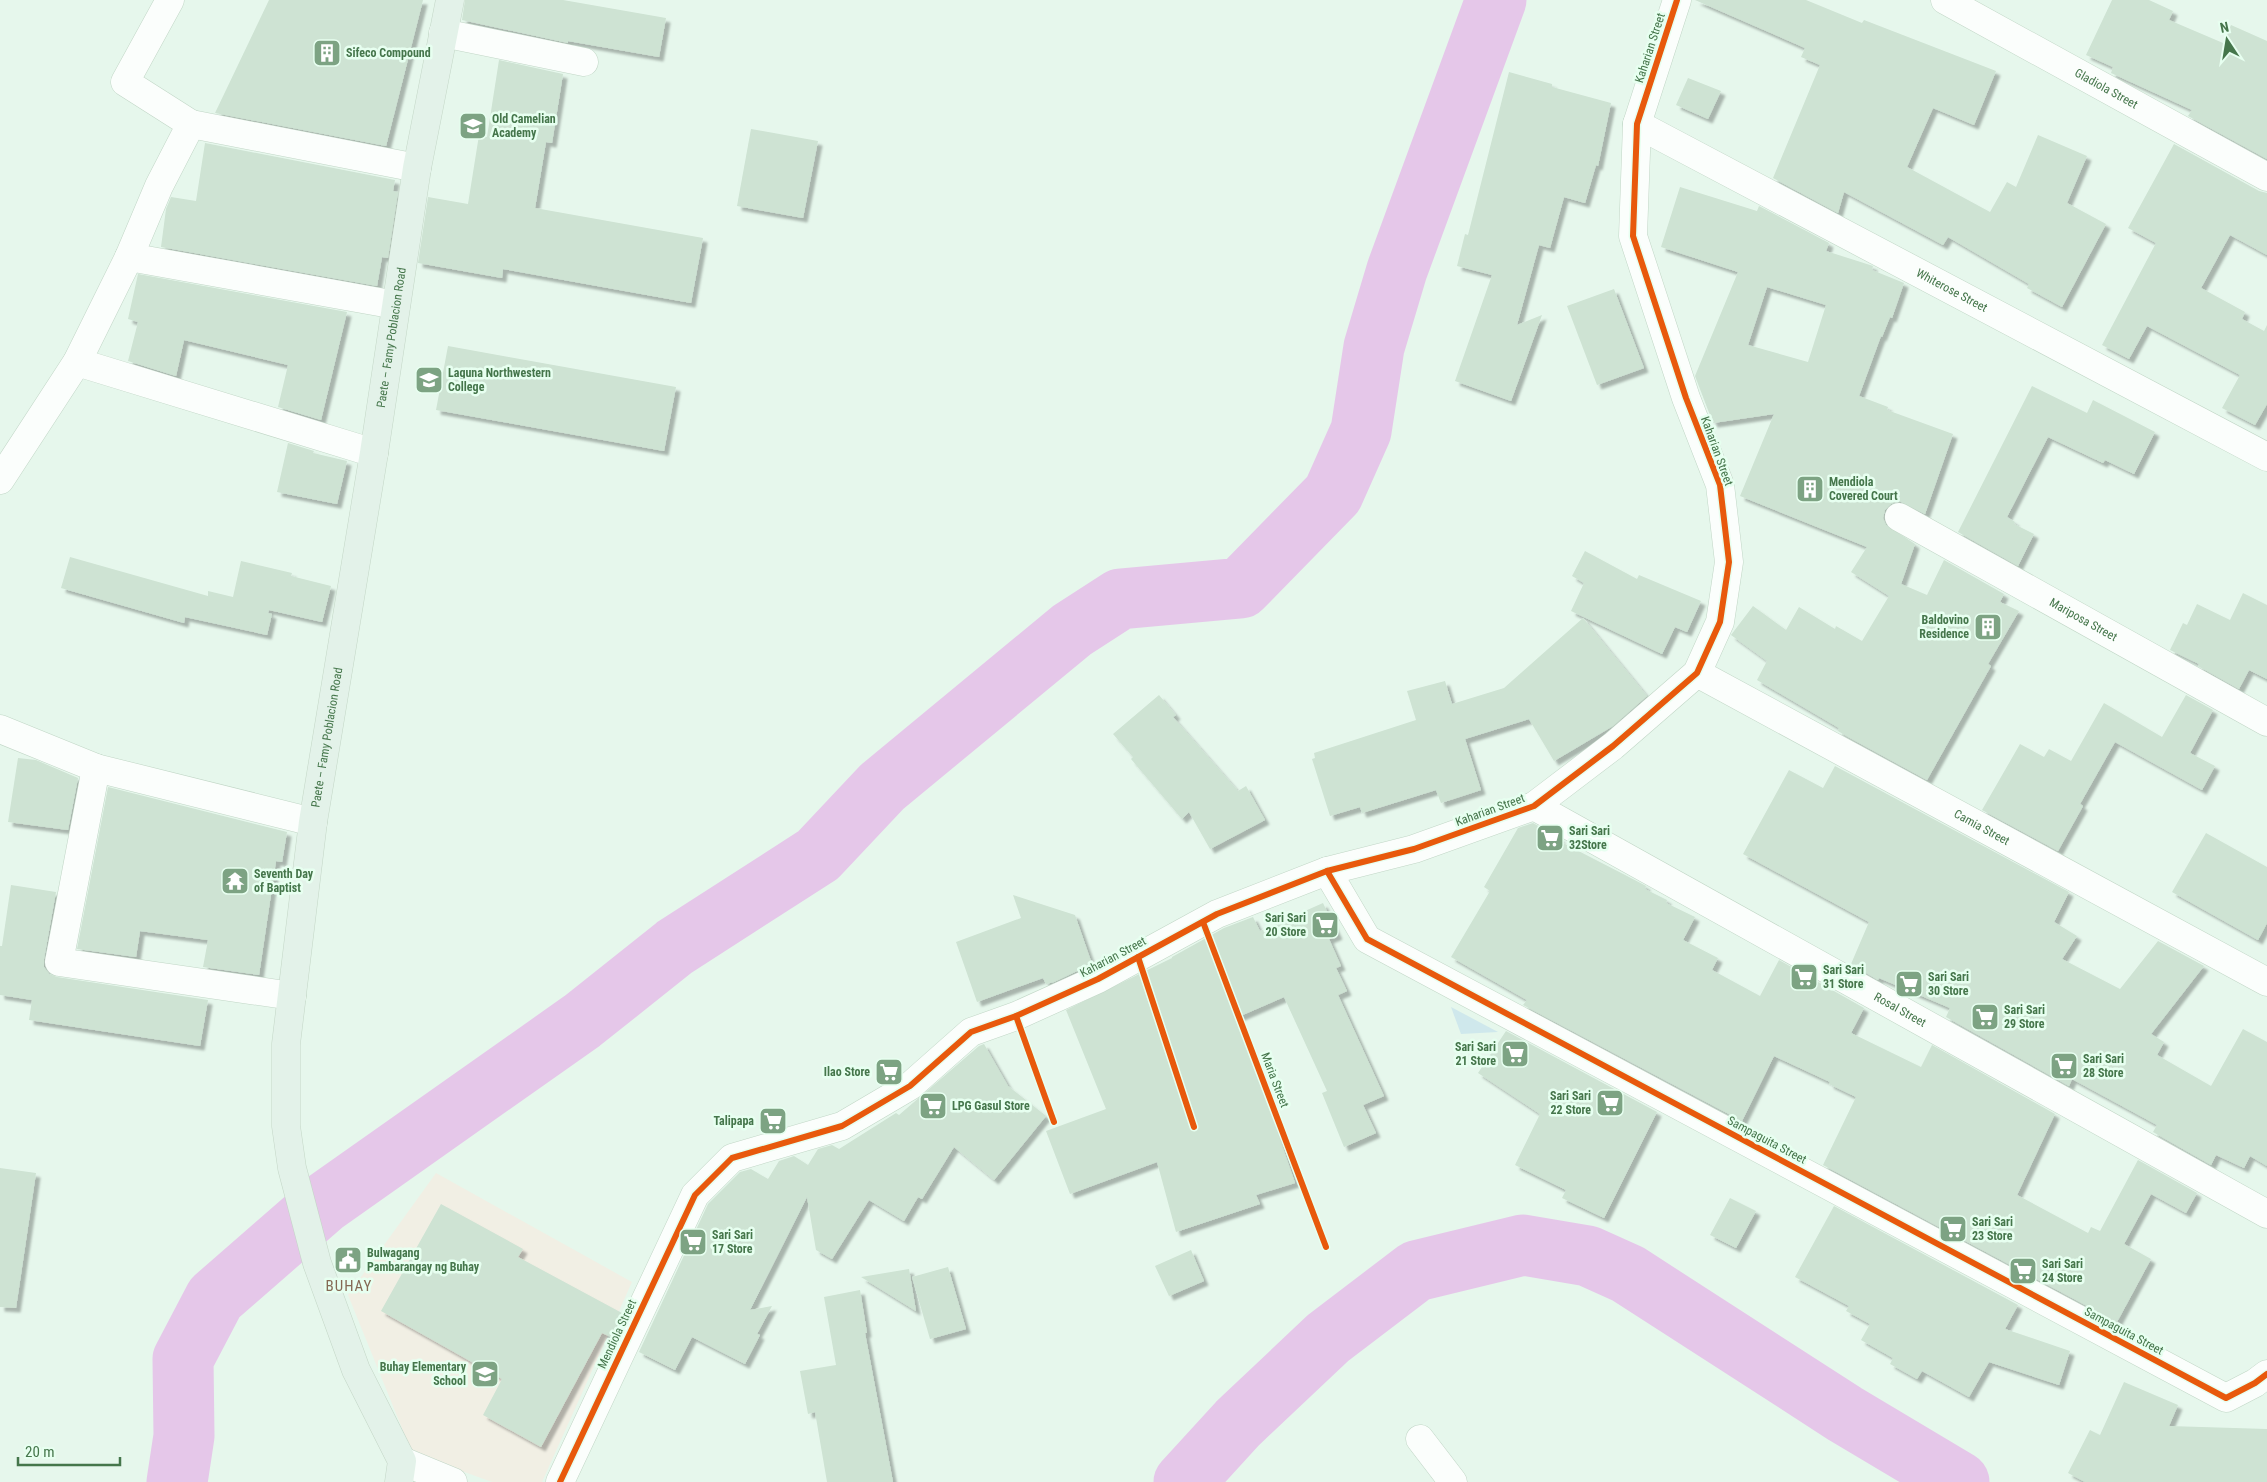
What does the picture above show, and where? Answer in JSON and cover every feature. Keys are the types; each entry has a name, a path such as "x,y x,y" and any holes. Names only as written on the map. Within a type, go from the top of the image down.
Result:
{"main road":[{"name":"Paete – Famy Poblacion Road","path":"401,1471 356,1370 317,1263 292,1168 286,1126 286,1044 313,822 374,453 417,168 450,0"}],"street":[{"path":"170,0 125,82 191,124 417,168"},
{"name":"Kaharian Street","path":"695,1195 732,1158 842,1126 910,1086 971,1032 1016,1016 1098,979 1217,914 1327,871 1414,849 1534,806 1613,746 1697,673 1720,622 1729,562 1720,485 1686,398 1632,236 1637,124 1677,0"},
{"name":"Gladiola Street","path":"1945,0 2267,177"},
{"path":"443,33 584,62"},
{"path":"0,480 77,362 129,257 159,186 191,124"},
{"name":"Whiterose Street","path":"1637,124 2267,457"},
{"path":"129,257 396,305"},
{"path":"77,362 374,453"},
{"name":"Mariposa Street","path":"1899,517 2267,722"},
{"name":"Camia Street","path":"1697,673 2267,982"},
{"path":"0,729 96,768 313,822"},
{"path":"96,768 59,962 292,996"},
{"name":"Rosal Street","path":"1534,806 2267,1214"},
{"name":"Sampaguita Street","path":"1327,871 1367,940 2226,1398 2255,1383 2267,1374"},
{"name":"Mendiola Street","path":"560,1482 695,1195"},
{"path":"1420,1439 1452,1482"},
{"path":"401,1471 453,1482"}],"shaded area":[{"path":"1451,1007 1498,1032 1461,1034"},
{"name":"Buhay Elementary School","path":"436,1173 632,1282 542,1482 492,1482 412,1453 348,1295"}],"building":[{"name":"Sifeco Compound","path":"269,0 423,0 386,146 215,113"},
{"path":"465,0 563,0 666,18 659,57 568,41 568,43 462,20"},
{"path":"1695,0 1806,0 1862,23 1864,20 1996,71 1974,125 1933,108 1907,167 1990,212 2007,182 2016,187 2038,135 2087,156 2067,203 2106,224 2062,307 2027,288 2029,284 1948,237 1943,245 1844,192 1838,213 1773,178 1820,65 1801,57 1805,48"},
{"path":"2112,0 2149,0 2173,11 2169,20 2223,43 2231,25 2267,41 2267,159 2188,116 2192,110 2111,73 2113,67 2086,55"},
{"path":"499,60 563,74 552,143 546,142 535,208 703,238 691,303 503,269 502,278 418,263 428,197 468,204 479,135 487,137"},
{"path":"1509,72 1552,84 1552,87 1611,103 1598,166 1596,165 1585,203 1564,197 1550,248 1539,245 1517,325 1542,315 1511,401 1455,381 1492,275 1457,266 1465,234 1468,235"},
{"path":"1688,78 1721,91 1708,119 1676,105"},
{"path":"751,129 818,141 803,218 737,206"},
{"path":"205,143 395,180 393,191 398,192 388,258 382,257 377,286 161,247 166,209 171,197 196,201"},
{"path":"2174,144 2259,191 2267,193 2267,255 2230,235 2201,288 2245,312 2242,319 2264,331 2267,325 2267,404 2255,425 2222,408 2240,375 2147,326 2129,359 2102,345 2156,243 2128,228"},
{"path":"1680,187 1757,211 1759,206 1829,243 1826,251 1873,266 1872,270 1904,283 1892,318 1890,317 1881,336 1859,396 1888,407 1887,410 1953,434 1925,514 1899,501 1891,504 1885,510 1883,518 1886,525 1915,544 1901,584 1927,595 1944,560 2004,594 2000,602 2019,611 1988,664 1991,666 1927,780 1838,731 1839,728 1757,680 1767,661 1731,635 1753,606 1786,630 1799,607 1835,629 1836,626 1862,641 1889,596 1851,572 1867,547 1740,496 1774,414 1713,423 1695,376 1738,272 1661,247","holes":["1767,287 1826,305 1808,362 1748,345"]},
{"path":"138,274 347,312 321,420 278,407 288,365 184,340 176,376 128,361 138,322 128,319"},
{"path":"1614,289 1644,368 1597,385 1567,306"},
{"path":"448,346 676,387 664,451 436,410"},
{"path":"2032,386 2087,413 2093,400 2155,432 2134,474 2105,460 2103,463 2048,437 2007,517 2015,522 2014,524 2034,534 2018,566 1958,532"},
{"path":"288,443 314,451 313,453 347,461 337,504 277,492"},
{"path":"1585,551 1637,579 1639,575 1701,601 1687,632 1675,627 1662,654 1571,611 1584,583 1572,576"},
{"path":"70,557 208,596 208,591 233,597 241,561 292,573 291,576 331,586 322,622 269,610 268,613 272,614 267,635 185,617 184,623 61,588"},
{"path":"2243,593 2267,605 2267,679 2249,670 2239,689 2198,666 2199,664 2170,650 2183,623 2187,625 2197,604 2230,620"},
{"path":"1583,618 1647,696 1613,726 1554,761 1529,719 1465,739 1481,790 1441,803 1436,790 1362,813 1360,807 1330,816 1312,759 1315,758 1314,753 1416,720 1407,691 1445,681 1452,704 1504,688"},
{"path":"1159,695 1176,715 1173,717 1238,791 1246,786 1265,820 1210,849 1189,812 1182,819 1131,759 1133,757 1113,734"},
{"path":"2186,695 2213,710 2190,753 2215,766 2202,790 2115,742 2080,804 2083,806 2058,851 1982,810 2020,744 2044,757 2049,749 2071,761 2104,703 2162,737"},
{"path":"18,758 36,760 78,778 68,830 8,822"},
{"path":"1835,766 2069,892 2054,922 2077,936 2062,959 2120,989 2158,941 2204,966 2151,1034 2164,1042 2157,1055 2211,1086 2243,1029 2267,1042 2267,1166 2250,1156 2244,1168 2216,1155 2211,1165 2153,1132 2157,1125 2072,1079 2069,1086 1946,1017 1950,1008 1879,978 1878,980 1851,964 1869,922 1743,854 1789,770 1823,788"},
{"path":"108,787 287,832 282,862 276,861 259,975 203,967 208,940 140,931 136,957 77,949"},
{"path":"1533,823 1561,839 1559,841 1646,886 1645,889 1667,900 1666,903 1695,917 1683,940 1718,958 1712,970 1760,996 1779,960 1864,1008 1851,1033 1921,1067 1932,1045 2055,1114 2017,1195 2088,1233 2091,1227 2100,1231 2138,1160 2197,1193 2186,1213 2151,1194 2124,1244 2151,1259 2117,1322 1823,1165 1856,1097 1829,1084 1830,1082 1774,1056 1742,1121 1523,1005 1527,1000 1451,957 1490,891 1484,887 1518,828"},
{"path":"2206,833 2267,867 2267,923 2258,940 2172,892"},
{"path":"11,885 56,892 44,959 44,967 49,974 57,977 208,1000 200,1046 29,1020 32,1000 0,995 0,946 2,946"},
{"path":"1013,895 1075,915 1092,964 1054,982 1046,984 1043,978 977,1002 956,942 1021,918"},
{"path":"1323,903 1338,935 1329,939 1341,966 1336,968 1347,991 1338,995 1384,1096 1363,1105 1376,1133 1344,1147 1322,1093 1327,1091 1284,997 1238,1017 1295,1183 1256,1195 1260,1204 1176,1232 1157,1162 1070,1194 1046,1131 1106,1109 1066,1010 1172,958 1224,928 1253,917 1260,931"},
{"path":"1506,1031 1657,1112 1604,1218 1562,1198 1566,1190 1515,1165 1540,1114 1478,1073"},
{"path":"984,1044 1008,1086 1046,1116 994,1180 954,1147 922,1199 918,1197 904,1221 869,1200 832,1259 816,1250 807,1197 750,1310 772,1306 757,1334 760,1335 745,1364 692,1337 675,1370 639,1352 708,1204 740,1172 751,1169 768,1179 779,1161 794,1156 808,1165 818,1149 832,1145 839,1149 896,1113 899,1115 979,1046"},
{"path":"0,1168 36,1173 16,1308 0,1307"},
{"path":"1730,1198 1756,1211 1736,1248 1710,1235"},
{"path":"441,1204 523,1249 518,1257 622,1313 611,1337 602,1333 541,1447 483,1415 502,1379 381,1311"},
{"path":"1834,1206 2018,1305 2005,1329 2070,1351 2059,1385 1989,1362 1969,1397 1922,1371 1917,1379 1890,1364 1893,1358 1861,1340 1870,1324 1846,1311 1849,1306 1795,1277"},
{"path":"1191,1250 1204,1281 1169,1296 1155,1266"},
{"path":"948,1267 966,1329 930,1339 912,1277"},
{"path":"909,1269 916,1311 861,1277"},
{"path":"860,1290 867,1333 865,1333 893,1482 827,1482 815,1412 808,1414 800,1371 836,1365 824,1297"},
{"path":"2124,1382 2178,1405 2169,1426 2267,1429 2267,1482 2085,1482 2068,1473 2090,1430 2100,1435"}],"waterway":[{"path":"177,1482 184,1436 183,1359 215,1298 324,1203 582,1021 675,947 818,855 882,787 1072,630 1120,599 1241,588 1333,494 1361,431 1374,347 1397,270 1496,0"},
{"path":"1184,1482 1238,1423 1328,1338 1416,1271 1523,1245 1588,1256 1628,1274 1845,1414 1959,1482"}],"cycle path":[{"path":"560,1482 695,1195 732,1158 842,1126 910,1086 971,1032 1016,1016 1098,979 1217,914 1327,871 1414,849 1534,806 1613,746 1697,673 1720,622 1729,562 1720,485 1686,398 1633,236 1637,124 1677,0"},
{"path":"1327,871 1367,939 2226,1398 2255,1383 2267,1374"},
{"name":"Maria Street","path":"1203,922 1326,1247"},
{"path":"1138,957 1194,1127"},
{"path":"1016,1016 1054,1122"}],"place":[{"name":"Sifeco Compound","path":"327,53"},
{"name":"Old Camelian Academy","path":"473,126"},
{"name":"Laguna Northwestern College","path":"429,380"},
{"name":"Mendiola Covered Court","path":"1810,489"},
{"name":"Baldovino Residence","path":"1988,627"},
{"name":"Sari Sari 32Store","path":"1550,838"},
{"name":"Seventh Day of Baptist","path":"235,881"},
{"name":"Sari Sari 20 Store","path":"1325,925"},
{"name":"Sari Sari 31 Store","path":"1804,977"},
{"name":"Sari Sari 30 Store","path":"1909,984"},
{"name":"Sari Sari 29 Store","path":"1985,1017"},
{"name":"Sari Sari 21 Store","path":"1515,1054"},
{"name":"Sari Sari 28 Store","path":"2064,1066"},
{"name":"Ilao Store","path":"889,1072"},
{"name":"Sari Sari 22 Store","path":"1610,1103"},
{"name":"LPG Gasul Store","path":"933,1106"},
{"name":"Talipapa","path":"773,1121"},
{"name":"Sari Sari 23 Store","path":"1953,1229"},
{"name":"Sari Sari 17 Store","path":"693,1242"},
{"name":"Bulwagang Pambarangay ng Buhay","path":"348,1260"},
{"name":"Sari Sari 24 Store","path":"2023,1271"},
{"name":"Buhay Elementary School","path":"485,1374"}],"district":[{"name":"BUHAY","path":"349,1286"}]}
